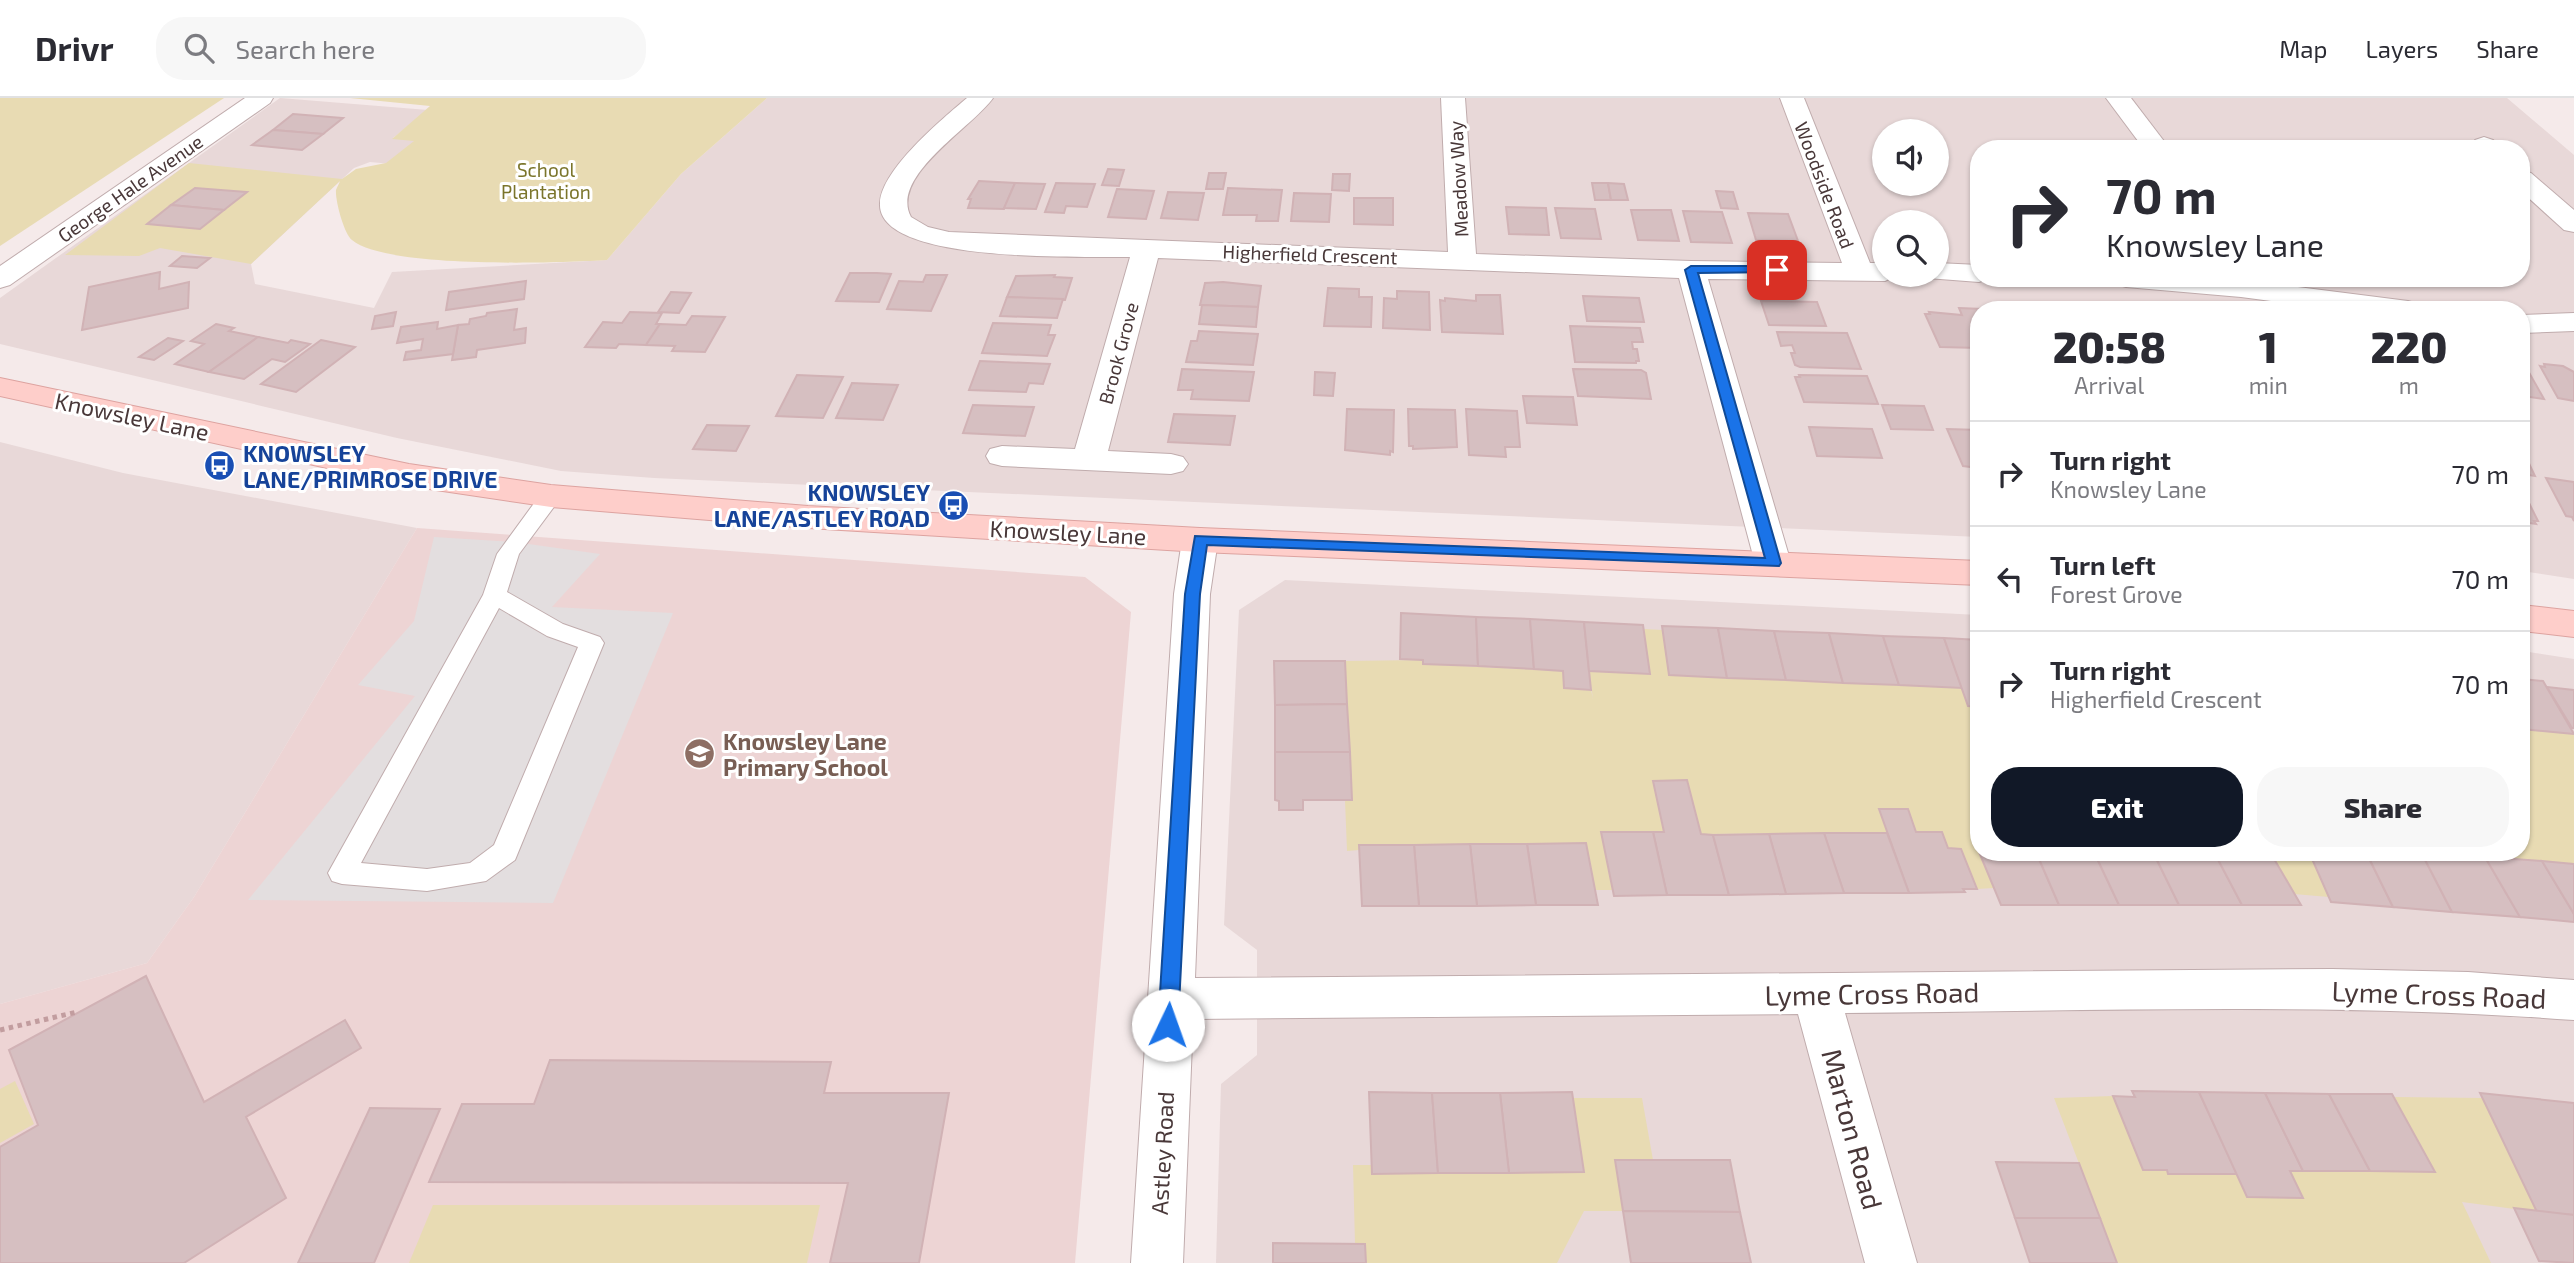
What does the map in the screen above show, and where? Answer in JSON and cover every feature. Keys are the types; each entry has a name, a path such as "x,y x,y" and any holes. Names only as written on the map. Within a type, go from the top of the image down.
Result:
{"main road":[{"name":"Knowsley Lane","path":"0,387 396,472 551,496 808,517 1200,540 1970,573"},
{"path":"2530,619 2574,624"}],"street":[{"name":"George Hale Avenue","path":"0,279 261,98"},
{"name":"Higherfield Crescent","path":"981,98 934,141 906,173 898,187 893,207 901,224 929,236 967,243 1147,247 1691,270 1872,271"},
{"name":"Meadow Way","path":"1453,98 1462,261"},
{"name":"Woodside Road","path":"1792,98 1872,271"},
{"path":"2118,98 2150,140"},
{"path":"2530,181 2562,183"},
{"path":"2530,186 2574,225"},
{"name":"Brook Grove","path":"1089,459 1147,247"},
{"path":"1691,270 1773,563"},
{"path":"1949,272 1970,273"},
{"path":"2265,287 2351,301"},
{"path":"2530,324 2574,322"},
{"path":"1002,456 1171,464"},
{"name":"Astley Road","path":"1157,1263 1192,594 1200,540"},
{"name":"Lyme Cross Road","path":"1169,999 2332,989 2468,992 2574,1000"},
{"name":"Marton Road","path":"1816,994 1891,1263"}],"lane":[{"path":"495,595 555,630 592,643 505,852 476,873 427,880 342,873 495,595 497,575 517,537 551,496"}],"path":[{"path":"0,1030 77,1013"}],"shaded area":[{"path":"280,98 428,110 393,138 422,141 392,164 370,162 354,168 251,264 255,284 374,308 392,272 607,260 681,174 767,98 2507,98 2574,155 2574,579 2530,572 2530,301 1970,301 1970,537 654,478 561,471 397,438 0,344 0,298"},
{"path":"0,442 123,473 417,528 194,897 147,963 0,1004"},
{"name":"Knowsley Lane Primary School","path":"417,528 1085,577 1131,612 1075,1263 0,1263 0,1004 147,963 194,897"},
{"path":"434,537 514,542 600,554 552,607 673,613 553,903 248,900 415,696 358,685 414,621"},
{"path":"1285,580 1970,615 1970,861 2530,861 2530,652 2574,659 2574,1263 1216,1263 1221,1084 1257,1055 1257,950 1224,925 1239,610"}],"green space":[{"path":"0,98 224,98 0,246"},
{"name":"School Plantation","path":"350,98 767,98 681,174 607,260 474,262 400,256 371,249 352,240 346,231 336,195 340,181 251,264 160,248 139,256 65,255 189,163 342,179 356,169 386,163 414,141 392,139 430,106"},
{"path":"1644,629 1663,630 1670,675 1962,688 1970,706 1970,861 1983,861 1994,888 1977,889 1961,849 1948,848 1942,833 1916,832 1908,809 1879,809 1887,833 1701,834 1687,780 1653,781 1664,832 1653,832 1613,890 1595,890 1586,843 1360,845 1359,850 1347,851 1345,800 1352,799 1345,661 1423,660 1423,664 1563,671 1565,688 1591,690 1593,699 1589,671 1650,674"},
{"path":"2530,730 2574,734 2574,864 2530,861"},
{"path":"2275,861 2313,861 2329,897 2294,894"},
{"path":"15,1081 34,1124 0,1143 0,1089"},
{"path":"2113,1096 2169,1174 2237,1174 2247,1197 2302,1198 2290,1171 2435,1172 2394,1097 2483,1098 2537,1212 2462,1202 2491,1263 2117,1263 2054,1098"},
{"path":"1573,1098 1642,1098 1653,1160 1615,1160 1623,1211 1584,1211 1557,1263 1366,1263 1365,1244 1355,1244 1353,1165 1372,1165 1372,1174 1584,1172"},
{"path":"433,1205 820,1205 807,1263 409,1263"}],"building":[{"path":"293,114 343,118 323,134 273,130"},
{"path":"273,130 323,134 302,150 252,145"},
{"path":"1108,169 1124,170 1119,186 1102,185"},
{"path":"1209,173 1226,173 1223,189 1206,189"},
{"path":"1333,174 1350,174 1349,191 1332,190"},
{"path":"979,181 1015,183 1004,209 968,208 971,199 968,199"},
{"path":"1015,183 1045,184 1036,209 1004,208"},
{"path":"1056,183 1095,184 1087,207 1066,206 1064,213 1045,212"},
{"path":"1592,183 1608,183 1611,200 1595,200"},
{"path":"1608,183 1624,184 1628,200 1611,200"},
{"path":"195,188 247,192 224,210 171,205"},
{"path":"1228,188 1282,190 1278,221 1256,221 1257,215 1223,215"},
{"path":"1117,189 1154,191 1146,219 1108,217"},
{"path":"1716,191 1733,192 1738,209 1721,208"},
{"path":"1168,192 1204,193 1198,220 1161,218"},
{"path":"1294,193 1331,194 1329,222 1291,221"},
{"path":"1354,198 1393,198 1393,225 1354,224"},
{"path":"171,205 224,210 200,229 147,224"},
{"path":"1506,207 1546,208 1549,235 1509,234"},
{"path":"1555,208 1595,209 1601,239 1561,238"},
{"path":"1631,210 1671,210 1679,241 1638,240"},
{"path":"1683,211 1722,212 1732,243 1691,242"},
{"path":"1748,213 1788,214 1798,241 1756,240"},
{"path":"182,256 210,258 197,268 170,266"},
{"path":"160,272 159,289 189,282 188,308 82,330 89,287"},
{"path":"850,273 891,274 879,302 836,301"},
{"path":"926,275 947,275 931,311 887,309 899,281 923,282"},
{"path":"1055,275 1054,277 1072,278 1065,300 1007,297 1016,276"},
{"path":"526,281 524,299 446,310 449,292"},
{"path":"1205,283 1261,286 1258,307 1200,305"},
{"path":"1328,288 1359,289 1359,297 1372,297 1371,327 1324,326"},
{"path":"1397,291 1429,292 1430,330 1383,328 1384,298 1397,299"},
{"path":"671,292 691,293 679,313 658,312"},
{"path":"1476,295 1500,295 1503,334 1442,332 1440,300 1445,301 1445,298 1476,301"},
{"path":"1583,296 1639,298 1644,322 1587,321"},
{"path":"1007,297 1063,299 1057,318 1000,316"},
{"path":"1761,301 1817,302 1826,326 1769,325"},
{"path":"1202,305 1258,307 1256,327 1199,324"},
{"path":"1959,308 1970,308 1970,348 1940,347 1925,314 1930,314 1929,312 1962,315"},
{"path":"517,309 514,330 526,328 525,343 477,350 476,357 452,360 458,325 469,324 470,319 486,316 487,313"},
{"path":"396,312 393,326 372,329 375,316"},
{"path":"630,312 662,313 656,324 660,324 646,345 585,347 603,322 622,323"},
{"path":"692,316 725,317 705,352 672,351 675,346 646,345 660,324 686,325"},
{"path":"438,322 437,329 458,325 453,354 404,360 406,352 421,350 423,339 397,343 401,327"},
{"path":"993,323 1051,325 1048,335 1055,335 1047,356 982,353"},
{"path":"216,324 234,328 229,331 258,337 209,372 175,364 204,344 191,341"},
{"path":"1570,326 1640,328 1643,342 1632,342 1633,349 1637,349 1639,361 1575,362"},
{"path":"1199,331 1258,334 1253,365 1186,362 1191,341 1197,341"},
{"path":"1777,332 1847,333 1861,369 1795,365 1791,353 1795,353 1792,345 1781,346"},
{"path":"258,337 310,344 285,362 272,359 244,379 209,372"},
{"path":"168,338 183,341 154,360 139,357"},
{"path":"321,340 355,347 296,392 261,384"},
{"path":"980,361 1050,364 1043,384 1029,383 1026,392 969,390"},
{"path":"2544,364 2563,366 2574,372 2574,401 2558,398 2540,366 2545,367"},
{"path":"1182,369 1254,372 1249,401 1191,399 1193,390 1178,390"},
{"path":"1573,369 1641,370 1646,373 1651,399 1578,396"},
{"path":"1315,372 1335,373 1333,396 1314,395"},
{"path":"2530,374 2544,399 2530,397"},
{"path":"797,375 843,377 823,418 776,416"},
{"path":"1799,375 1867,376 1878,404 1804,402 1795,377 1800,377"},
{"path":"852,383 898,385 883,420 836,418"},
{"path":"1523,396 1573,397 1577,425 1527,423"},
{"path":"973,405 1034,407 1025,436 963,433"},
{"path":"1882,405 1924,406 1933,430 1891,429"},
{"path":"1347,409 1394,410 1393,452 1390,451 1390,455 1345,450"},
{"path":"1408,409 1455,410 1457,447 1413,449 1413,446 1409,446"},
{"path":"1466,409 1517,411 1520,447 1505,447 1506,457 1469,455"},
{"path":"1174,414 1235,416 1230,445 1168,442"},
{"path":"707,425 749,426 736,451 693,449"},
{"path":"1809,427 1872,429 1882,458 1817,456"},
{"path":"1947,429 1970,430 1970,467 1963,466"},
{"path":"2546,478 2574,482 2574,521 2572,517 2566,516"},
{"path":"2530,505 2538,521 2534,521 2536,524 2530,523"},
{"path":"1401,613 1476,617 1478,666 1423,664 1423,660 1400,659"},
{"path":"1476,617 1530,619 1534,669 1478,666"},
{"path":"1530,619 1584,622 1591,690 1564,688 1563,671 1534,669"},
{"path":"1584,622 1643,625 1650,674 1589,671"},
{"path":"1662,626 1718,628 1727,678 1669,675"},
{"path":"1718,628 1774,631 1786,680 1727,678"},
{"path":"1774,631 1829,633 1843,683 1786,680"},
{"path":"1829,633 1883,636 1899,685 1843,683"},
{"path":"1883,636 1944,638 1962,688 1899,685"},
{"path":"1944,638 1970,639 1968,706"},
{"path":"1274,661 1345,661 1347,704 1275,705"},
{"path":"2530,680 2543,681 2574,734 2530,730"},
{"path":"2547,687 2574,690 2574,728 2572,728"},
{"path":"1347,704 1350,752 1275,752 1275,705"},
{"path":"1275,752 1350,752 1352,800 1303,800 1303,810 1279,810 1279,801 1275,800"},
{"path":"1687,780 1701,834 1713,835 1729,895 1667,895 1653,832 1664,832 1653,781"},
{"path":"1879,809 1908,809 1916,832 1942,832 1948,848 1961,849 1977,889 1963,889 1965,892 1909,893"},
{"path":"1601,832 1653,832 1667,895 1614,896"},
{"path":"1824,833 1887,833 1909,893 1844,893"},
{"path":"1824,833 1844,893 1786,894 1769,834"},
{"path":"1769,834 1786,894 1729,895 1713,835"},
{"path":"1586,843 1598,905 1536,905 1527,844"},
{"path":"1470,844 1527,844 1536,905 1477,906"},
{"path":"1470,844 1477,906 1419,906 1414,845"},
{"path":"1359,845 1414,845 1419,906 1362,906"},
{"path":"1983,861 2040,861 2059,905 2001,905"},
{"path":"2040,861 2098,861 2119,905 2059,905"},
{"path":"2098,861 2157,861 2179,905 2119,905"},
{"path":"2157,861 2219,861 2242,905 2179,905"},
{"path":"2219,861 2275,861 2301,905 2242,905"},
{"path":"2313,861 2370,861 2393,907 2331,902"},
{"path":"2370,861 2426,861 2452,912 2393,907"},
{"path":"2426,861 2487,861 2520,917 2452,912"},
{"path":"2487,861 2542,861 2574,914 2574,922 2520,917"},
{"path":"2542,861 2574,864 2574,914"},
{"path":"146,976 204,1102 345,1020 361,1048 246,1117 286,1198 184,1263 0,1263 0,1147 38,1125 9,1050"},
{"path":"550,1060 831,1062 824,1093 949,1093 919,1263 830,1263 848,1183 429,1182 462,1104 534,1104"},
{"path":"2132,1091 2199,1092 2237,1174 2168,1174 2167,1170 2143,1170 2113,1096 2135,1097"},
{"path":"1369,1092 1432,1093 1438,1173 1372,1174"},
{"path":"1572,1092 1584,1172 1509,1173 1500,1093"},
{"path":"2199,1092 2265,1093 2303,1171 2290,1171 2303,1198 2247,1197"},
{"path":"1432,1093 1500,1093 1509,1173 1438,1173"},
{"path":"2265,1093 2329,1094 2370,1171 2303,1171"},
{"path":"2480,1093 2574,1103 2574,1215 2537,1212"},
{"path":"2329,1094 2392,1094 2435,1172 2370,1171"},
{"path":"370,1108 440,1109 374,1263 298,1263"},
{"path":"1615,1160 1730,1160 1740,1212 1623,1211"},
{"path":"1996,1162 2079,1163 2100,1218 2015,1218"},
{"path":"2514,1208 2574,1215 2574,1263 2539,1261"},
{"path":"1623,1211 1740,1212 1751,1263 1631,1263"},
{"path":"2015,1218 2100,1218 2117,1263 2030,1263"},
{"path":"1273,1243 1365,1244 1366,1263 1273,1263"}],"place":[{"name":"KNOWSLEY LANE/PRIMROSE DRIVE","path":"220,466"},
{"name":"KNOWSLEY LANE/ASTLEY ROAD","path":"953,505"},
{"name":"Knowsley Lane Primary School","path":"700,754"}],"route":[{"path":"1168,1025 1192,594 1200,540 1773,563 1691,270 1777,270"}]}
